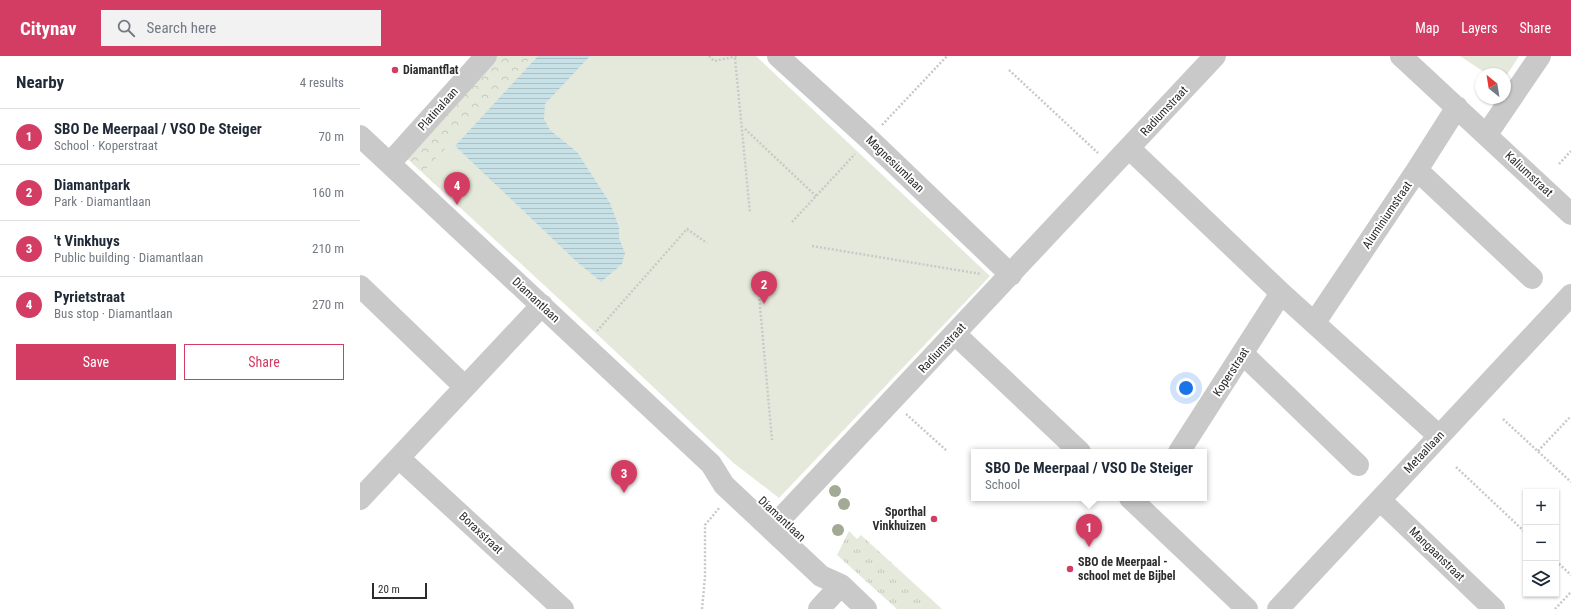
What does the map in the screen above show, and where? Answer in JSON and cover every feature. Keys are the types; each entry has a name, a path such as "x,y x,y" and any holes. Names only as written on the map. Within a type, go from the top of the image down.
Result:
{"street":[{"name":"Platinalaan","path":"390,163 486,56"},
{"name":"Magnesiumlaan","path":"778,56 869,139 1011,275"},
{"name":"Radiumstraat","path":"776,524 1215,56"},
{"name":"Kaliumstraat","path":"1401,56 1487,134 1571,214"},
{"path":"1487,134 1540,56"},
{"name":"Aluminiumstraat","path":"1315,322 1417,170 1457,107"},
{"name":"Diamantlaan","path":"360,136 711,464 734,474 821,576 841,585 866,609"},
{"path":"1129,148 1281,293 1315,322 1439,436"},
{"path":"1417,170 1532,278"},
{"path":"360,286 465,387"},
{"name":"Koperstraat","path":"1181,449 1281,293"},
{"name":"Metaallaan","path":"1278,609 1571,295"},
{"path":"360,499 542,305"},
{"path":"955,334 1077,449"},
{"path":"1243,354 1358,465"},
{"name":"Boraxstraat","path":"399,458 563,609"},
{"name":"Mangaanstraat","path":"1380,500 1494,609"},
{"path":"1141,502 1247,609"},
{"path":"819,609 841,585"}],"path":[{"path":"709,56 714,61 735,58 738,56"},
{"path":"792,222 948,56"},
{"path":"735,58 750,213"},
{"path":"1010,70 1112,167"},
{"path":"746,129 816,196"},
{"path":"1559,164 1571,151"},
{"path":"596,333 687,229 707,243"},
{"path":"812,246 990,276 1011,275"},
{"path":"759,295 772,440"},
{"path":"892,401 947,451"},
{"path":"1538,451 1571,416"},
{"path":"1503,419 1571,482"},
{"path":"1456,467 1523,530"},
{"path":"702,609 706,577 705,525 723,504"},
{"path":"1559,564 1571,575"},
{"path":"1555,609 1571,592"}],"green space":[{"path":"492,56 538,56 746,454 735,464 623,358 401,153"},
{"path":"532,56 756,56 990,276 779,498 735,464 424,171"},
{"path":"1460,56 1519,56 1511,69 1478,68"},
{"path":"849,531 857,539 861,535 942,609 897,609 837,555"}],"water":[{"path":"538,56 590,56 545,104 544,119 550,130 577,152 610,203 619,227 619,238 625,253 622,264 601,282 576,261 455,146"}],"place":[{"name":"Diamantflat","path":"395,70"},
{"name":"Pyrietstraat","path":"457,205"},
{"name":"Diamantpark","path":"764,304"},
{"name":"'t Vinkhuys","path":"624,493"},
{"name":"Sporthal Vinkhuizen","path":"934,519"},
{"name":"SBO De Meerpaal / VSO De Steiger","path":"1089,547"},
{"name":"SBO de Meerpaal - school met de Bijbel","path":"1070,569"}]}
